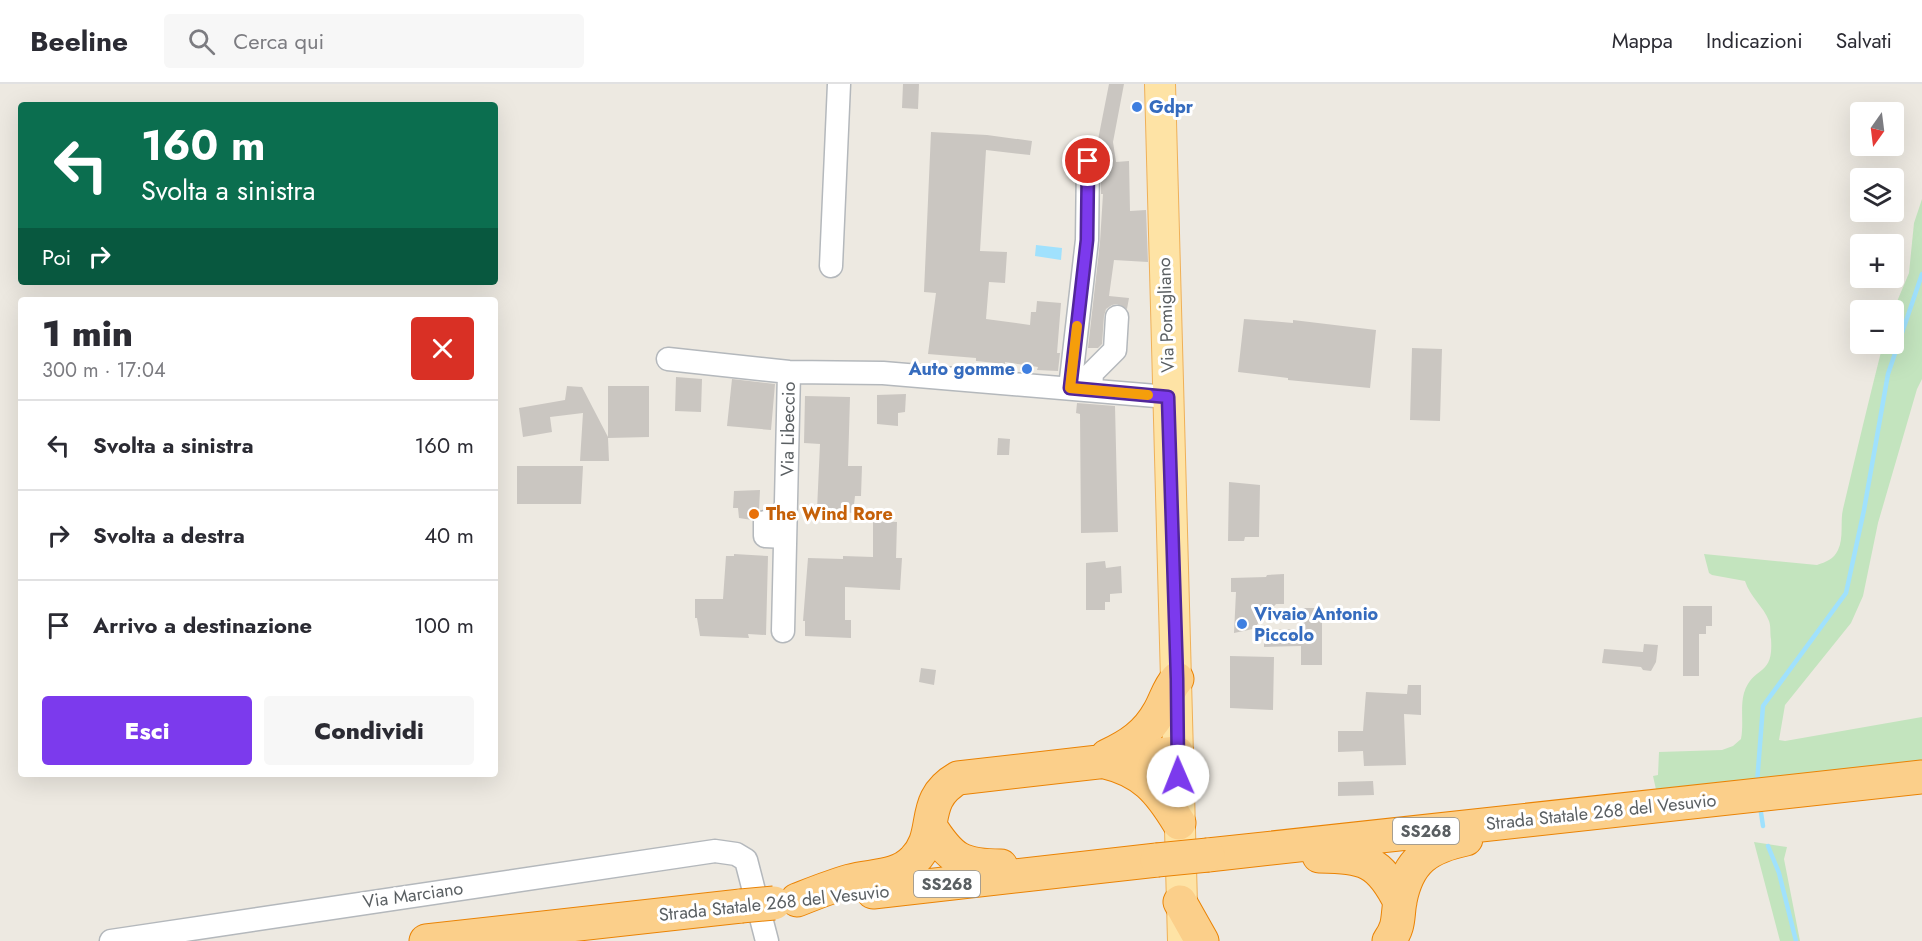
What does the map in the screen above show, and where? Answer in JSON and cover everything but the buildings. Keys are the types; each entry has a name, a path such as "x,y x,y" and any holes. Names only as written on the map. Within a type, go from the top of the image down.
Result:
{"highway":[{"path":"1097,760 1128,746 1148,730 1160,711 1169,688 1177,679"},
{"name":"SS268","path":"785,902 853,880 901,871 915,860 924,846 933,803 949,783 958,778 1097,760 1177,753"},
{"path":"1097,760 1124,767 1146,780 1163,799 1179,823"},
{"name":"Strada Statale 268 del Vesuvio","path":"431,940 1922,777"},
{"name":"SS268","path":"1389,941 1394,934 1400,915 1400,902 1407,879 1416,864 1428,851 1441,844 1560,825 1615,810"},
{"path":"930,826 945,849 956,859 973,864 1096,867"},
{"name":"SS268","path":"1223,853 1345,856 1361,860 1382,873 1391,884 1400,902"},
{"path":"1180,902 1203,941"}],"main road":[{"name":"Via Pomigliano","path":"1160,84 1182,941"}],"street":[{"path":"831,266 839,84"},
{"path":"1080,389 1088,161"},
{"path":"1080,389 1115,350 1117,317"},
{"path":"668,359 789,372 1029,376 1080,389 1168,397"},
{"name":"Via Libeccio","path":"783,631 789,372"},
{"path":"765,522 765,536 785,537"},
{"name":"Via Marciano","path":"111,941 715,851 736,854 746,860 767,941"}],"green space":[{"path":"1922,199 1922,379 1917,389 1878,523 1863,596 1851,623 1785,705 1779,740 1785,741 1922,717 1922,767 1657,794 1653,776 1658,775 1659,752 1722,750 1733,746 1741,739 1744,693 1752,678 1766,666 1771,651 1769,621 1745,581 1712,575 1709,573 1704,554 1817,565 1832,558 1838,550 1843,509 1881,354 1904,354 1904,300 1898,300 1909,273 1914,223"},
{"path":"1754,842 1787,847 1784,859 1800,941 1780,941"}],"water":[{"path":"1036,245 1062,248 1061,260 1035,256"}],"waterway":[{"path":"1757,783 1763,706 1846,593 1864,510 1888,374 1922,274"},
{"path":"1760,806 1763,826"},
{"path":"1768,846 1779,873 1796,941"}],"slow traffic":[{"path":"1077,326 1070,388 1148,395"}],"place":[{"name":"Gdpr","path":"1137,107"},
{"name":"Auto gomme","path":"1027,369"},
{"name":"The Wind Rore","path":"754,514"},
{"name":"Vivaio Antonio Piccolo","path":"1242,624"}],"route":[{"path":"1088,161 1087,240 1070,388 1168,397 1178,776"}]}
